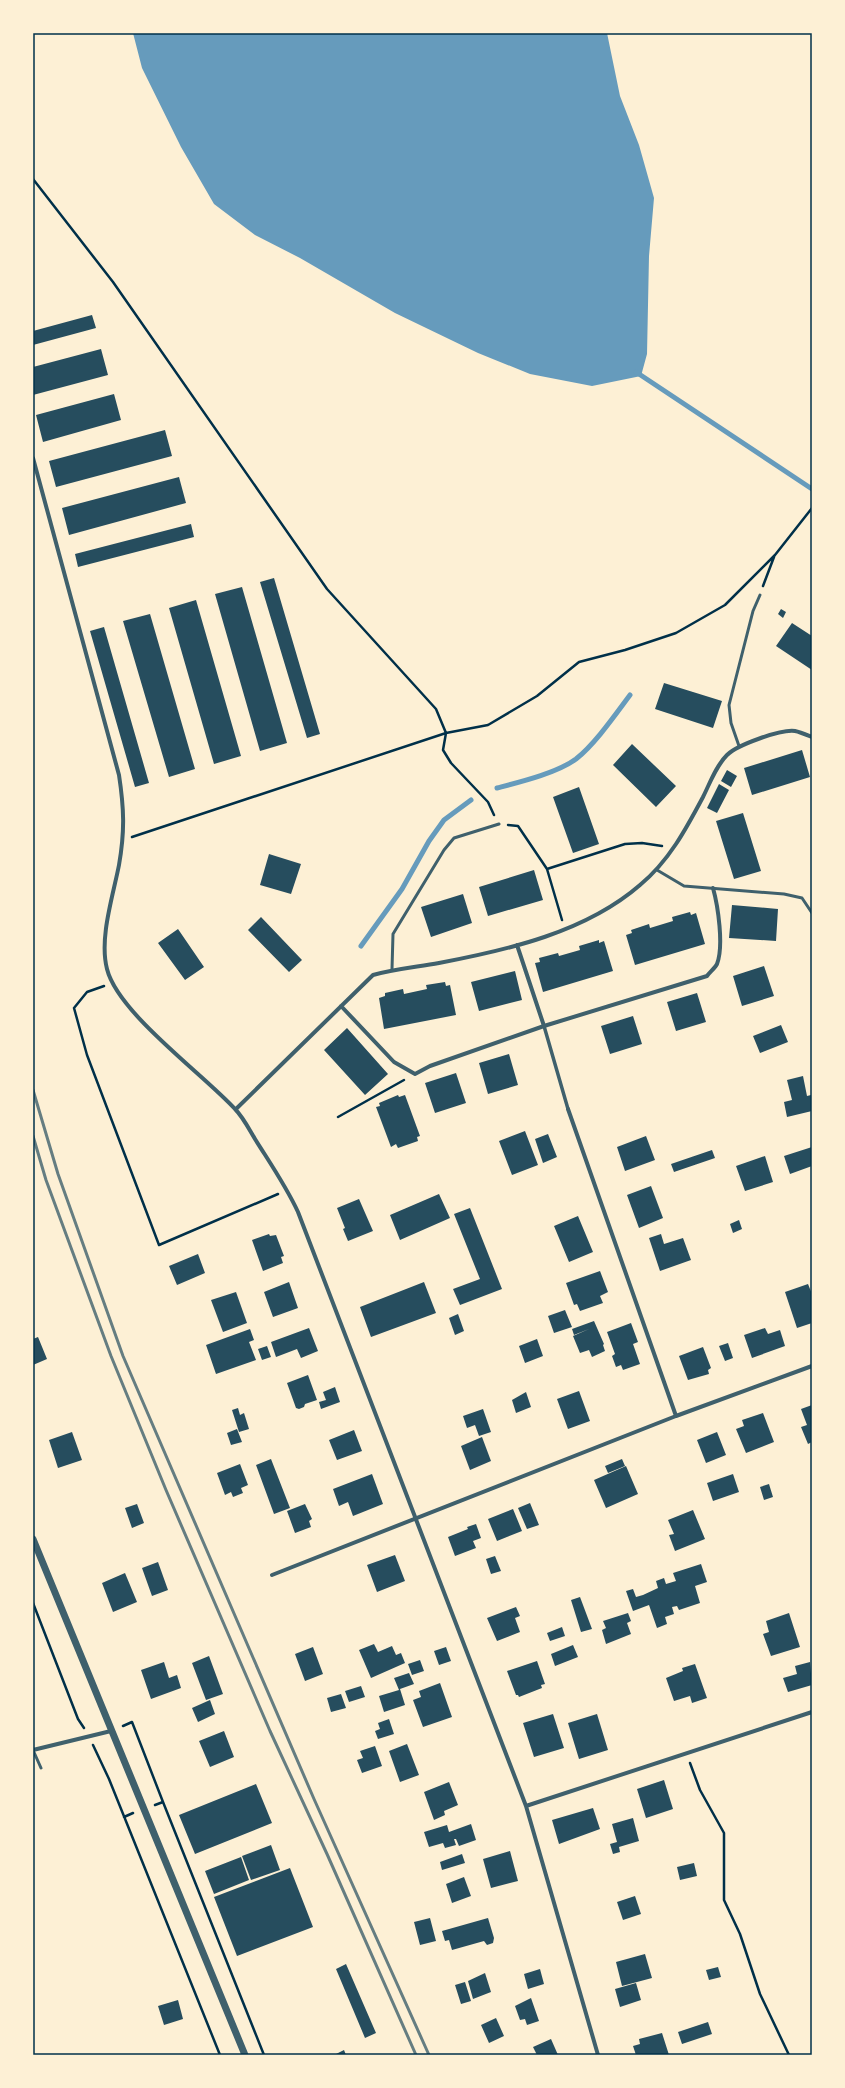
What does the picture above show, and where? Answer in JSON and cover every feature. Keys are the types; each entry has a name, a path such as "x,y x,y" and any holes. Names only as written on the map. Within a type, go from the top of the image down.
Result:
{"street":[{"path":"33,458 119,775 124,811 123,840 108,915 105,953 107,969 112,984 126,1003 148,1026 236,1110 288,1190 298,1212 526,1806 598,2055"},
{"path":"236,1110 373,975 392,970 438,963 517,945 590,917 621,900 657,870 684,832 719,766 728,755 739,746 761,738 794,731 812,737"},
{"path":"341,1006 394,1062 415,1074 430,1066 544,1026 707,976 717,965 720,950 716,899 713,888"},
{"path":"517,945 544,1026 568,1109 676,1416"},
{"path":"272,1576 676,1416 812,1366"},
{"path":"33,1539 244,2055"},
{"path":"526,1806 812,1712"},
{"path":"33,1750 111,1731"}],"lane":[{"path":"739,746 731,723 729,705 753,611 760,595"},
{"path":"392,970 393,934 444,850 454,838 499,824"},
{"path":"657,870 684,886 784,894 802,898 812,914"},
{"path":"33,1750 41,1768"}],"path":[{"path":"33,179 112,282 328,589 436,709 446,733"},
{"path":"123,840 446,733 488,725 537,696 579,662 625,650 676,633 725,605 775,555 812,508"},
{"path":"760,595 775,555"},
{"path":"547,869 625,844 642,842 663,846 671,851"},
{"path":"112,984 87,992 74,1008 87,1055 158,1245 288,1190"},
{"path":"338,1117 415,1074"},
{"path":"33,1603 78,1719 89,1737 124,1817 220,2055"},
{"path":"111,1731 132,1722 264,2055"},
{"path":"687,1754 700,1790 724,1833 724,1900 740,1934 760,1994 789,2055"},
{"path":"124,1817 163,1802"}],"water":[{"path":"133,33 607,33 620,96 639,145 654,198 649,256 647,354 641,376 592,386 530,374 478,353 395,313 300,258 255,235 214,204 181,147 142,68"}],"building":[{"path":"92,315 96,328 33,345 33,331"},
{"path":"101,349 108,375 33,395 33,367"},
{"path":"114,394 121,420 43,442 36,415"},
{"path":"165,430 172,456 56,487 49,461"},
{"path":"179,477 186,503 69,535 62,508"},
{"path":"191,524 194,537 78,567 75,554"},
{"path":"274,578 320,734 307,738 260,582"},
{"path":"242,587 287,743 260,751 215,594"},
{"path":"196,600 241,756 214,764 169,608"},
{"path":"781,609 786,612 783,618 778,614"},
{"path":"150,614 195,769 169,777 123,621"},
{"path":"792,623 812,636 812,670 776,646"},
{"path":"104,627 149,783 135,787 90,631"},
{"path":"664,683 722,701 713,728 655,709"},
{"path":"632,744 676,786 656,807 613,765"},
{"path":"802,750 810,777 752,795 744,768"},
{"path":"727,770 737,776 731,787 721,781"},
{"path":"719,784 729,790 717,813 707,808"},
{"path":"579,787 599,844 573,853 553,797"},
{"path":"743,813 761,871 734,879 716,821"},
{"path":"269,854 301,864 291,894 260,885"},
{"path":"534,870 543,900 488,916 479,887"},
{"path":"463,894 472,923 431,937 421,907"},
{"path":"732,905 778,909 776,941 729,938"},
{"path":"690,912 691,915 696,913 705,944 635,965 626,935 632,933 631,930 649,924 650,928 673,921 672,917"},
{"path":"261,917 302,960 289,972 248,930"},
{"path":"178,929 204,967 185,980 158,943"},
{"path":"599,940 599,943 604,941 613,971 543,992 535,963 540,962 539,958 558,953 559,956 580,950 579,946"},
{"path":"764,966 774,996 742,1006 733,976"},
{"path":"515,971 522,1000 479,1011 471,982"},
{"path":"445,982 446,986 450,985 456,1015 384,1029 379,998 385,996 385,993 403,989 404,994 427,989 426,985"},
{"path":"697,993 706,1022 676,1031 667,1002"},
{"path":"633,1016 642,1044 610,1054 601,1026"},
{"path":"781,1025 788,1042 760,1053 753,1036"},
{"path":"347,1028 388,1074 365,1095 324,1050"},
{"path":"509,1054 518,1085 488,1094 479,1063"},
{"path":"456,1073 466,1103 435,1113 425,1083"},
{"path":"803,1076 807,1096 811,1095 812,1111 787,1117 784,1102 792,1100 787,1080"},
{"path":"398,1095 399,1097 405,1095 420,1136 417,1137 418,1141 398,1148 396,1144 391,1147 376,1107 380,1106 379,1103"},
{"path":"525,1131 538,1165 512,1175 499,1141"},
{"path":"548,1134 557,1157 543,1163 535,1139"},
{"path":"646,1136 655,1160 625,1171 617,1147"},
{"path":"812,1147 812,1166 790,1174 784,1156"},
{"path":"712,1150 715,1158 674,1172 671,1164"},
{"path":"765,1156 773,1182 745,1191 736,1166"},
{"path":"651,1186 663,1218 639,1228 627,1195"},
{"path":"439,1194 450,1218 400,1240 390,1215"},
{"path":"359,1199 373,1231 348,1241 343,1229 345,1228 337,1208"},
{"path":"470,1208 502,1289 460,1305 453,1289 480,1279 454,1214"},
{"path":"578,1216 593,1252 569,1262 554,1226"},
{"path":"739,1220 742,1229 733,1233 730,1224"},
{"path":"269,1234 270,1236 276,1235 284,1256 281,1257 283,1263 263,1271 252,1240"},
{"path":"661,1234 664,1244 683,1238 691,1260 660,1271 649,1238"},
{"path":"198,1254 205,1273 177,1285 169,1266"},
{"path":"600,1271 608,1292 600,1296 603,1303 580,1311 577,1304 574,1305 566,1283"},
{"path":"289,1282 298,1308 273,1317 264,1292"},
{"path":"424,1282 436,1313 371,1337 360,1307"},
{"path":"808,1284 812,1294 812,1323 797,1328 785,1292"},
{"path":"236,1292 247,1323 223,1332 211,1300"},
{"path":"565,1310 572,1327 554,1333 548,1316"},
{"path":"458,1314 464,1331 455,1335 449,1318"},
{"path":"594,1321 604,1344 605,1351 592,1357 589,1350 580,1353 573,1336 589,1329 574,1335 572,1329"},
{"path":"631,1323 638,1342 633,1344 640,1364 623,1370 621,1365 616,1367 612,1356 615,1354 607,1332"},
{"path":"309,1328 318,1351 301,1358 297,1349 276,1357 271,1342"},
{"path":"765,1328 768,1334 780,1330 785,1346 752,1358 744,1335"},
{"path":"250,1329 254,1340 249,1342 256,1360 216,1374 206,1345"},
{"path":"38,1337 47,1359 33,1365 33,1339"},
{"path":"537,1339 543,1356 525,1363 519,1346"},
{"path":"728,1343 733,1358 725,1361 719,1346"},
{"path":"267,1346 271,1357 262,1360 258,1349"},
{"path":"703,1347 711,1368 708,1370 709,1374 688,1380 679,1356"},
{"path":"308,1375 317,1400 305,1404 304,1407 299,1409 296,1408 287,1383"},
{"path":"335,1387 340,1402 321,1409 319,1402 326,1400 323,1392"},
{"path":"579,1391 590,1421 568,1429 557,1399"},
{"path":"526,1392 531,1407 516,1413 512,1400"},
{"path":"812,1405 812,1442 808,1444 801,1427 807,1425 801,1409"},
{"path":"238,1408 240,1415 244,1413 249,1429 239,1432 232,1410"},
{"path":"483,1409 491,1432 479,1436 475,1425 467,1428 463,1416"},
{"path":"763,1413 774,1442 746,1453 736,1429 744,1426 742,1420"},
{"path":"237,1429 242,1442 231,1445 227,1433"},
{"path":"354,1430 362,1451 337,1460 329,1440"},
{"path":"72,1432 82,1460 58,1468 49,1440"},
{"path":"717,1432 726,1455 706,1463 697,1440"},
{"path":"482,1437 491,1461 470,1470 461,1446"},
{"path":"271,1459 290,1508 274,1514 256,1465"},
{"path":"622,1459 625,1466 608,1473 605,1466"},
{"path":"240,1464 248,1485 241,1488 243,1493 233,1497 231,1492 225,1495 217,1473"},
{"path":"626,1466 638,1494 606,1508 594,1480"},
{"path":"372,1474 383,1504 353,1516 348,1502 339,1506 333,1489"},
{"path":"733,1474 739,1492 713,1501 707,1483"},
{"path":"769,1484 773,1497 764,1500 760,1487"},
{"path":"530,1503 539,1525 527,1529 518,1508"},
{"path":"137,1504 144,1523 132,1528 125,1508"},
{"path":"305,1504 312,1519 309,1521 311,1527 295,1533 287,1511"},
{"path":"513,1509 522,1531 497,1541 488,1519"},
{"path":"693,1510 705,1539 675,1551 669,1535 674,1534 668,1520"},
{"path":"476,1524 481,1538 473,1541 476,1548 455,1556 448,1537"},
{"path":"395,1555 405,1581 377,1592 367,1565"},
{"path":"495,1556 501,1571 491,1574 486,1559"},
{"path":"158,1562 168,1590 152,1596 142,1568"},
{"path":"701,1564 707,1582 695,1586 700,1603 679,1610 677,1606 672,1607 674,1614 665,1617 667,1624 657,1628 649,1605 633,1611 626,1591 633,1589 636,1597 643,1595 658,1588 656,1581 664,1578 666,1584 676,1581 673,1573"},
{"path":"125,1573 137,1602 113,1612 102,1583"},
{"path":"580,1597 592,1629 581,1632 571,1600"},
{"path":"516,1607 520,1616 515,1618 520,1632 497,1641 487,1618"},
{"path":"628,1613 631,1621 627,1623 631,1634 606,1644 602,1630 606,1628 603,1621"},
{"path":"789,1613 800,1647 771,1656 763,1634 769,1632 766,1621"},
{"path":"562,1627 565,1636 550,1641 547,1633"},
{"path":"374,1644 378,1652 392,1646 396,1655 401,1653 405,1663 371,1678 359,1650"},
{"path":"573,1645 578,1657 555,1666 551,1654"},
{"path":"313,1647 323,1674 305,1681 295,1654"},
{"path":"446,1647 451,1661 439,1665 434,1651"},
{"path":"209,1656 223,1694 206,1700 192,1663"},
{"path":"420,1660 424,1671 412,1675 408,1664"},
{"path":"537,1661 545,1684 541,1685 542,1688 519,1697 516,1695 507,1671"},
{"path":"164,1662 169,1678 177,1675 181,1688 151,1699 141,1670"},
{"path":"810,1662 812,1685 788,1692 783,1678 797,1674 795,1666"},
{"path":"695,1664 707,1698 692,1703 690,1696 674,1701 666,1678 683,1671 682,1668"},
{"path":"409,1673 414,1684 400,1689 405,1705 384,1712 379,1696 399,1690 394,1678"},
{"path":"440,1683 452,1717 423,1727 413,1700 421,1697 419,1691"},
{"path":"361,1686 365,1697 349,1702 345,1691"},
{"path":"341,1694 346,1708 331,1712 327,1698"},
{"path":"210,1700 215,1714 198,1722 192,1708"},
{"path":"553,1714 564,1748 534,1757 523,1723"},
{"path":"597,1714 608,1750 579,1759 568,1723"},
{"path":"389,1719 394,1734 378,1739 375,1731 380,1729 378,1723"},
{"path":"224,1731 234,1757 210,1767 199,1741"},
{"path":"407,1744 419,1775 400,1782 389,1751"},
{"path":"375,1746 382,1766 362,1773 357,1760 363,1758 360,1751"},
{"path":"664,1780 673,1809 646,1818 637,1789"},
{"path":"449,1782 458,1805 444,1811 445,1815 434,1820 424,1792"},
{"path":"256,1784 272,1823 195,1854 179,1815"},
{"path":"593,1808 600,1829 559,1844 552,1820"},
{"path":"633,1818 639,1841 619,1847 620,1852 613,1854 610,1844 617,1842 612,1824"},
{"path":"471,1824 476,1840 459,1846 456,1839 454,1839 456,1845 445,1848 443,1843 429,1847 424,1832 447,1825 449,1832"},
{"path":"271,1845 280,1870 251,1880 242,1856"},
{"path":"510,1851 518,1881 491,1888 483,1859"},
{"path":"462,1854 465,1863 442,1870 440,1862"},
{"path":"241,1857 249,1880 214,1894 205,1871"},
{"path":"694,1863 697,1876 680,1880 677,1867"},
{"path":"290,1868 313,1927 237,1956 214,1897"},
{"path":"464,1877 471,1896 452,1903 446,1884"},
{"path":"635,1896 641,1914 623,1920 617,1902"},
{"path":"430,1918 436,1941 420,1945 414,1922"},
{"path":"488,1918 494,1938 493,1943 487,1945 484,1941 452,1950 449,1940 445,1941 442,1931"},
{"path":"645,1954 652,1978 622,1986 616,1962"},
{"path":"346,1964 376,2033 365,2038 336,1969"},
{"path":"718,1967 721,1977 709,1980 706,1970"},
{"path":"540,1969 544,1984 528,1989 524,1974"},
{"path":"485,1973 491,1992 473,1999 468,1981"},
{"path":"465,1982 471,2001 461,2004 455,1985"},
{"path":"636,1983 641,2000 620,2007 615,1989"},
{"path":"531,1998 539,2021 527,2025 525,2019 520,2020 515,2006"},
{"path":"178,2000 183,2019 164,2025 158,2006"},
{"path":"496,2018 504,2036 489,2043 481,2025"},
{"path":"708,2022 712,2034 682,2044 678,2032"},
{"path":"662,2033 669,2055 636,2055 633,2046 640,2044 639,2039"},
{"path":"551,2039 558,2055 537,2055 533,2047"},
{"path":"344,2050 346,2055 334,2055"}],"waterway":[{"path":"636,372 812,489"},
{"path":"497,788 549,773 576,759 597,737 630,695"},
{"path":"361,946 402,889 429,841 444,820 471,800"}],"railway":[{"path":"33,1090 58,1174 123,1356 314,1799 429,2055"},
{"path":"33,1136 46,1180 111,1356 166,1490 270,1731 327,1854 416,2055"}]}
